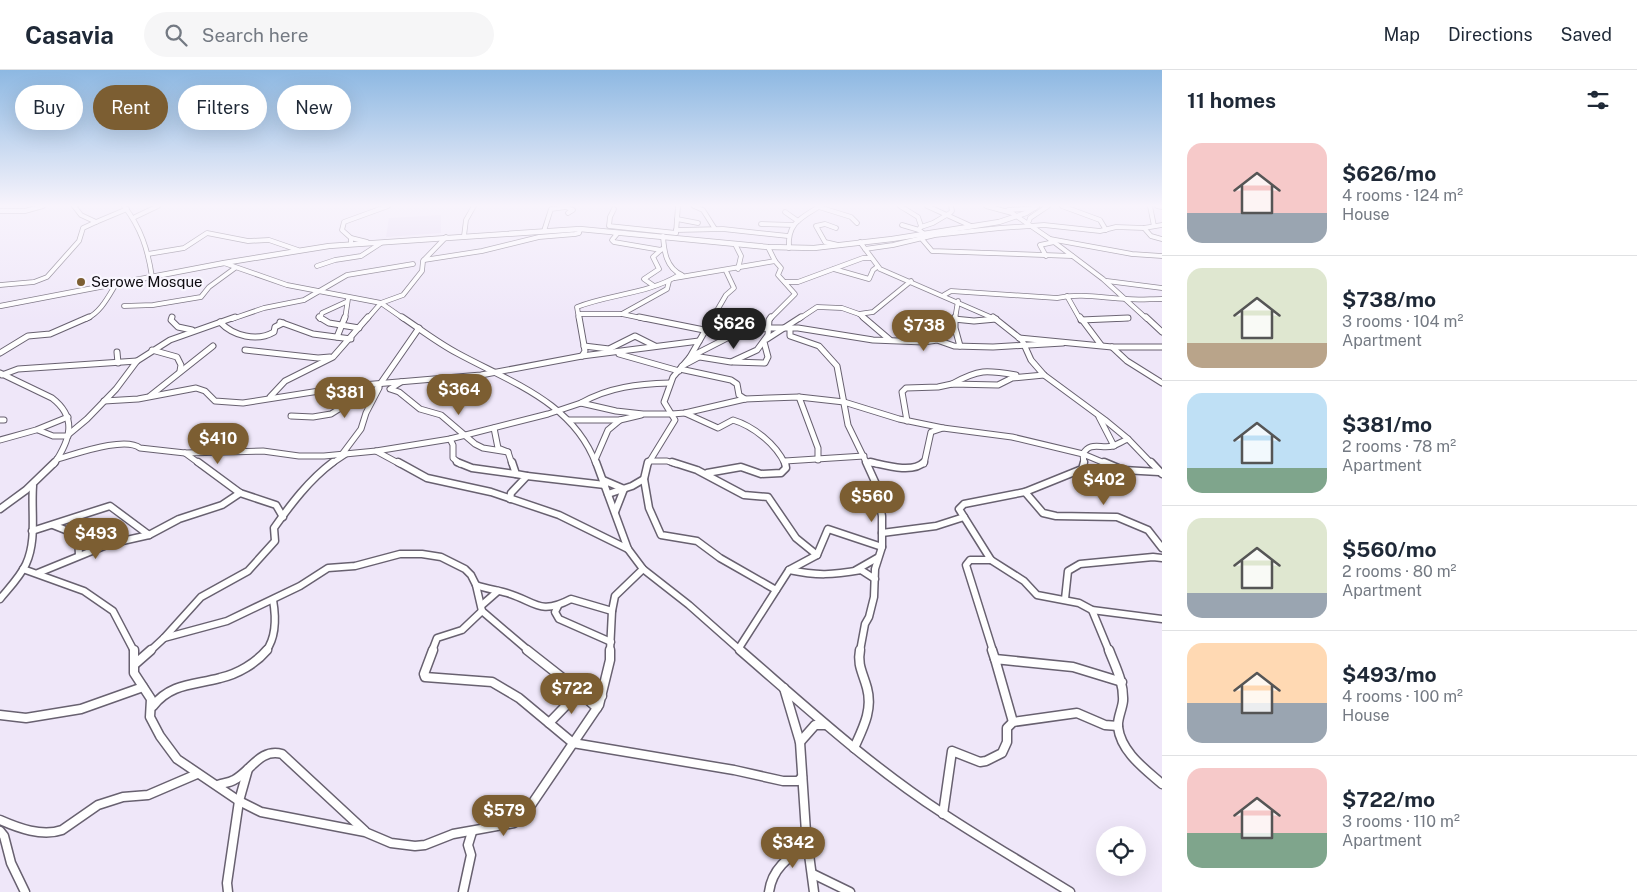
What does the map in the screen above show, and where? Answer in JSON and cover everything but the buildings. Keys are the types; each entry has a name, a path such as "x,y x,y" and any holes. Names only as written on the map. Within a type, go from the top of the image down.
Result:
{"main road":[{"path":"0,306 328,244"},
{"path":"737,244 769,250 844,244"}],"street":[{"path":"0,285 34,282 47,277 61,259 77,244"},
{"path":"145,244 152,277"},
{"path":"148,254 184,248 190,244"},
{"path":"282,244 298,250"},
{"path":"317,266 335,260 361,256 377,244"},
{"path":"270,397 286,381 322,364 332,357 381,303 403,295 422,271 424,260 439,244"},
{"path":"424,260 508,244"},
{"path":"630,244 662,249"},
{"path":"663,244 664,255 671,261 677,276"},
{"path":"735,244 741,256 738,269"},
{"path":"862,244 877,267 884,271 944,295 996,319 1019,338 1031,360 1044,374 1114,427 1161,473"},
{"path":"865,249 894,244"},
{"path":"928,244 931,251 1072,256"},
{"path":"1042,244 1040,245 1046,256"},
{"path":"1056,244 1106,281 1162,332"},
{"path":"1086,244 1132,254 1162,256"},
{"path":"654,286 644,279 659,269 653,257 662,249"},
{"path":"731,362 757,350 769,333 769,320 778,309 795,296 790,287 778,276 781,268 769,250"},
{"path":"760,265 769,250"},
{"path":"149,260 168,251"},
{"path":"790,287 834,268 863,258 871,258"},
{"path":"582,356 585,350 577,307 591,300 654,286 668,282 677,276 726,271 775,261"},
{"path":"224,263 275,282 347,299 381,303 454,352 536,393 569,420 581,435 595,460 628,549 643,569 689,604 854,748 943,814 1070,892"},
{"path":"0,509 33,486 57,459 69,435 104,401 126,377 137,361 152,350 194,330 264,308 299,302 347,275 413,264"},
{"path":"834,268 867,279 870,278 872,270 877,267"},
{"path":"124,306 150,306 202,297 209,287 235,268"},
{"path":"726,271 734,288 724,298 690,357 670,383 664,402 675,420 649,461 644,480 649,508 661,535 697,541 720,558 776,590"},
{"path":"872,273 884,271"},
{"path":"765,341 817,307 842,308 859,314 868,314 878,309 887,299 911,281"},
{"path":"1106,281 1162,288"},
{"path":"622,314 667,289 668,282"},
{"path":"785,282 798,282"},
{"path":"0,353 28,336 50,334 92,316 104,304 116,284"},
{"path":"944,295 951,291 1058,298 1090,295 1127,299 1162,299"},
{"path":"1067,296 1081,320 1103,347"},
{"path":"347,299 322,313 319,318 322,321 360,328"},
{"path":"337,337 346,312 347,299"},
{"path":"958,301 954,319 960,346"},
{"path":"579,314 622,314 705,329 740,332"},
{"path":"859,314 891,340"},
{"path":"172,317 171,320 178,327 194,330"},
{"path":"1081,320 1128,318"},
{"path":"954,319 974,321 996,319"},
{"path":"796,320 798,328"},
{"path":"220,322 227,329 245,337 271,334 281,322 313,334 350,339"},
{"path":"787,327 790,336 818,346 837,366 850,431 876,484 882,516 882,547 877,558 873,606 865,624 858,660 867,688 869,713 854,748"},
{"path":"135,664 164,638 201,597 219,589 252,568 275,541 274,528 282,516 321,470 345,453 361,429 367,410 376,397 380,386 419,328"},
{"path":"681,369 721,339 740,332 768,328 798,328 873,340 924,342 937,340 949,345 960,346 999,347 1063,343"},
{"path":"584,346 609,349 635,336 655,346"},
{"path":"1019,338 1103,347 1162,347"},
{"path":"104,401 148,397 196,388 205,391 216,401 243,403 270,397 496,373 582,356 699,341"},
{"path":"690,357 700,355 731,362 765,363 768,357 765,341"},
{"path":"148,397 213,346"},
{"path":"1112,347 1127,361 1162,383"},
{"path":"152,350 177,357 181,365 180,371"},
{"path":"245,350 318,358 332,357"},
{"path":"117,352 118,363"},
{"path":"617,353 731,380 737,384 739,395 745,399"},
{"path":"318,358 322,364"},
{"path":"1,374 18,369 137,361"},
{"path":"952,384 974,372 988,370 1022,376"},
{"path":"1,374 48,396 59,404 68,417 69,435"},
{"path":"907,421 902,392 904,389 938,387 952,384 998,385 1012,378 1044,374"},
{"path":"376,397 401,382"},
{"path":"57,459 103,447 129,443 135,444 140,448 185,453 263,451 299,456 376,451 450,439 559,411 581,403 592,395 618,386 670,383"},
{"path":"291,416 313,417 331,414 380,386 399,392 420,409 441,415 475,444 483,448 508,452"},
{"path":"799,397 818,448 818,460"},
{"path":"581,403 610,410 643,414 672,414 685,413 745,399 799,397 844,402 907,421 1012,437 1083,454 1123,470 1161,473"},
{"path":"685,413 718,428 734,420 742,422 774,448 785,461 786,468 781,473 761,474 741,467 707,474"},
{"path":"569,420 620,420 643,414"},
{"path":"1098,414 1114,446"},
{"path":"0,440 36,430 68,417"},
{"path":"595,460 608,430 620,420"},
{"path":"1104,428 1114,427"},
{"path":"494,428 498,448 508,452 516,474"},
{"path":"785,461 818,460 820,458 865,459 909,468 922,466 931,432 943,428"},
{"path":"36,430 53,436 69,435"},
{"path":"450,439 454,444 453,457 456,461 473,468 527,476 604,483 624,490"},
{"path":"1128,439 1114,446 1090,445 1083,454 1084,465 1082,469 1025,492 962,505 959,508 991,560 1024,581 1037,596 1085,604 1092,610 1122,682 1123,700 1118,726 1119,733 1126,748 1137,762 1162,784"},
{"path":"376,451 427,478 490,492 578,522 628,549"},
{"path":"655,451 667,462"},
{"path":"185,453 240,493 253,499 274,504 280,510 282,516"},
{"path":"649,461 667,462 707,474 744,495 768,496 796,538 817,555"},
{"path":"510,499 512,493 527,476"},
{"path":"608,494 624,490 644,480"},
{"path":"0,599 23,569 28,558 32,530 33,486"},
{"path":"614,512 624,490"},
{"path":"1025,492 1043,513 1056,516 1117,517 1148,530 1162,548"},
{"path":"38,573 109,544 149,534 179,520 222,505 240,493"},
{"path":"32,530 110,506 149,534"},
{"path":"882,533 902,533 951,523 964,517"},
{"path":"53,525 78,535 79,555"},
{"path":"739,648 789,570 817,555 828,529 882,547"},
{"path":"164,638 220,623 273,600 307,582 328,568 355,566 400,554 422,554 441,557 464,569 471,575 476,585 477,598 482,608 510,637 580,691 598,708"},
{"path":"1065,600 1068,571 1073,567 1080,564 1153,557 1162,558"},
{"path":"789,570 815,575 830,575 856,570 877,558"},
{"path":"991,560 970,560 966,565 1012,722"},
{"path":"23,569 84,591 113,611 134,648 134,673 142,687 148,691 151,699 150,717 160,736 177,759 197,774 218,785 238,801 261,812 365,832 391,843 415,846 425,845 453,834 472,832 518,821 598,708 610,660 612,611 616,594 643,569"},
{"path":"856,570 866,572 875,579"},
{"path":"0,589 12,585"},
{"path":"476,585 484,589 508,593 535,606 558,606 571,599 612,611"},
{"path":"498,591 462,630 437,638 424,674 425,677 492,682 519,698 573,743 725,768 783,781 798,781 802,777"},
{"path":"150,710 155,702 171,689 224,677 252,662 266,651 271,644 276,619 273,600"},
{"path":"558,606 556,612 559,619 611,642"},
{"path":"1092,610 1162,620"},
{"path":"995,659 1073,667 1122,682"},
{"path":"783,686 800,742 808,844 814,892"},
{"path":"0,716 26,718 81,709 142,687"},
{"path":"548,723 580,691"},
{"path":"588,698 602,696"},
{"path":"943,814 950,753 955,752 980,762 994,757 1002,752 1006,746 1007,728 1012,722 1077,713 1105,725 1118,726"},
{"path":"800,742 815,726 826,725"},
{"path":"218,785 234,780 248,767 267,754 274,752 282,754 296,765 365,832"},
{"path":"228,892 227,883 238,801 248,767"},
{"path":"0,820 22,830 56,832 62,830 98,805 123,797 148,795 197,774"},
{"path":"0,831 4,836 11,863 25,892"},
{"path":"463,892 471,855 468,844 472,832"},
{"path":"769,892 770,878 778,865 808,844"},
{"path":"813,874 850,892"}],"place":[{"name":"Serowe Mosque","path":"81,282"}]}
